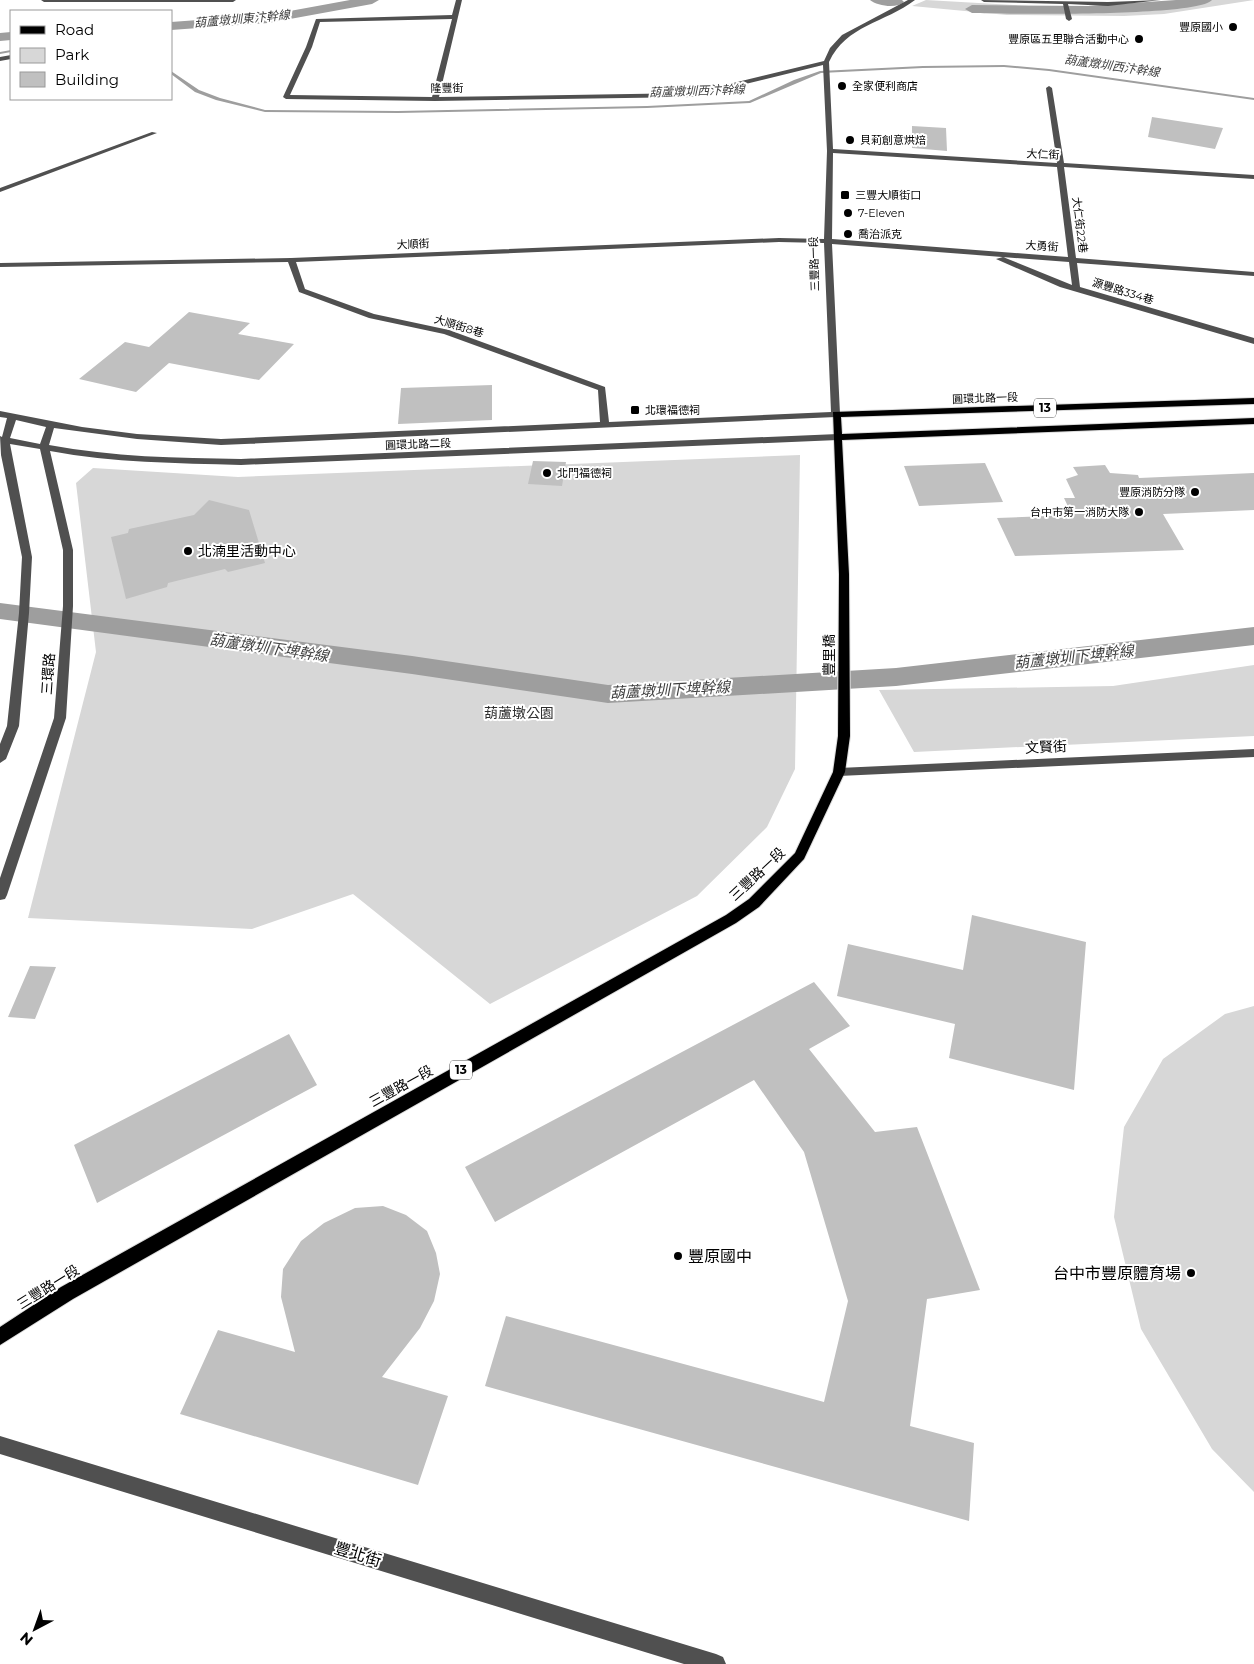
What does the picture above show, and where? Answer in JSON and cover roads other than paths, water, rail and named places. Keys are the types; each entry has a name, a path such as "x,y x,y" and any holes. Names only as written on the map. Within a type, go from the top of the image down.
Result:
{"main road":[{"name":"圓環北路一段","path":"836,414 1254,402"},
{"name":"三豐路一段","path":"836,414 844,574"},
{"name":"13","path":"838,437 1254,421"},
{"name":"豐里橋","path":"844,574 844,736"},
{"name":"三豐路一段","path":"0,1336 67,1293 731,919 754,904 800,856 839,772 844,736"}],"street":[{"path":"44,0 233,0"},
{"path":"435,99 459,0"},
{"path":"826,62 832,48 844,36 912,0"},
{"path":"984,0 1066,4 1108,4 1158,0"},
{"path":"1066,4 1069,18"},
{"name":"隆豐街","path":"456,17 318,20 309,47 286,96 435,99 692,95 826,62"},
{"name":"三豐路一段","path":"826,62 830,151 828,241 836,414"},
{"name":"大仁街22巷","path":"1049,88 1061,165 1076,288"},
{"path":"0,190 154,133"},
{"name":"大仁街","path":"830,151 1254,177"},
{"name":"大順街","path":"0,265 291,260 663,244 779,240 828,241"},
{"name":"大勇街","path":"828,241 1254,274"},
{"name":"源豐路334巷","path":"988,254 1076,288 1254,341"},
{"name":"大順街8巷","path":"291,260 302,290 372,316 446,332 602,389 605,425"},
{"name":"圓環北路二段","path":"0,414 76,430 144,438 221,442 836,414"},
{"path":"0,760 13,726 24,613 27,556 2,440 12,417"},
{"path":"44,447 51,425"},
{"name":"圓環北路二段","path":"2,440 86,455 241,462 838,437"},
{"name":"三環路","path":"0,895 60,718 68,606 68,550 44,447"},
{"name":"文賢街","path":"839,772 1254,753"},
{"name":"豐北街","path":"0,1444 716,1664"}],"waterway":[{"name":"葫蘆墩圳東汴幹線","path":"172,26 268,19 372,0"},
{"name":"葫蘆墩圳東汴幹線","path":"877,0 897,2"},
{"name":"葫蘆墩圳東汴幹線","path":"972,9 1030,11 1118,9 1205,0"},
{"name":"葫蘆墩圳東汴幹線","path":"0,37 10,36"},
{"name":"葫蘆燉圳西汴幹線","path":"0,53 10,51"},
{"name":"葫蘆燉圳西汴幹線","path":"172,73 197,91 218,99 265,111 398,112 647,107 750,102 820,72 923,67 1004,66 1049,70 1254,99"},
{"name":"葫蘆墩圳下埤幹線","path":"0,611 412,665 608,694 896,677 1254,636"}],"place":[{"name":"豐原國小","path":"1233,27"},
{"name":"豐原區五里聯合活動中心","path":"1139,39"},
{"name":"全家便利商店","path":"842,86"},
{"name":"貝莉創意烘焙","path":"850,140"},
{"name":"三豐大順街口","path":"845,195"},
{"name":"7-Eleven","path":"848,213"},
{"name":"喬治派克","path":"848,234"},
{"name":"北環福德祠","path":"635,410"},
{"name":"北門福德祠","path":"547,473"},
{"name":"豐原消防分隊","path":"1195,492"},
{"name":"台中市第一消防大隊","path":"1139,512"},
{"name":"北湳里活動中心","path":"188,551"},
{"name":"豐原國中","path":"678,1256"},
{"name":"台中市豐原體育場","path":"1191,1273"}],"park label":[{"name":"葫蘆墩公園","path":"519,713"}]}
